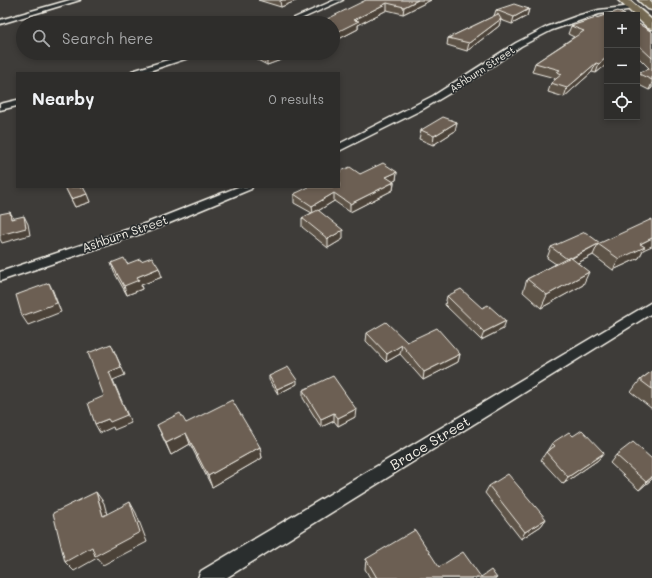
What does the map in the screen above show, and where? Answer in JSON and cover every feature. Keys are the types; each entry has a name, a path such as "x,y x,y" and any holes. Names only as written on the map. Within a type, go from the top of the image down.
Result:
{"main road":[{"path":"623,0 652,14"},
{"path":"632,4 648,4"},
{"path":"632,4 652,26"}],"street":[{"path":"21,16 77,0"},
{"path":"302,16 340,0"},
{"name":"Ashburn Street","path":"340,148 391,124 468,79 506,53 548,29 589,15 632,4"},
{"path":"0,22 16,17"},
{"path":"138,72 177,60"},
{"path":"0,107 16,103"},
{"name":"Ashburn Street","path":"0,277 151,226 246,188"},
{"name":"Brace Street","path":"208,578 652,307"}],"building":[{"path":"366,0 418,0 404,7 387,3 354,20 359,21 340,30 340,16 333,16"},
{"path":"514,4 529,9 514,17 496,10"},
{"path":"498,14 501,19 469,43 448,38"},
{"path":"604,15 604,60 599,64 596,63 567,88 551,83 562,74 557,72 560,70 535,63 584,31 571,26"},
{"path":"640,25 652,32 652,58 640,47"},
{"path":"652,68 652,80 640,74 640,72"},
{"path":"443,117 457,122 434,136 421,130"},
{"path":"383,163 397,172 386,177 394,182 350,204 334,193 312,206 294,194 307,188 340,188 340,172 350,167 360,174"},
{"path":"66,188 84,188 87,194 71,199"},
{"path":"318,210 343,230 328,239 302,218"},
{"path":"10,212 11,219 24,216 26,228 0,235 0,214"},
{"path":"652,219 652,238 640,244 645,247 619,259 598,244 567,259 551,247 585,232 600,243"},
{"path":"152,257 159,268 137,277 139,280 124,286 111,263 124,258 127,264 140,259 141,261"},
{"path":"570,257 589,272 547,295 527,279"},
{"path":"49,283 57,303 22,316 16,295"},
{"path":"461,289 482,308 488,305 506,321 484,332 447,296"},
{"path":"386,322 407,342 437,328 460,354 424,372 402,345 387,354 367,333"},
{"path":"111,344 121,367 109,372 127,415 110,422 108,419 95,424 88,403 104,396 88,353"},
{"path":"288,367 297,380 277,389 269,376"},
{"path":"652,371 652,389 640,380"},
{"path":"333,376 356,409 338,418 334,413 321,419 303,390"},
{"path":"232,400 260,447 208,476 186,433 166,443 157,425 180,413 186,423"},
{"path":"582,430 604,453 568,477 546,452 555,446 552,443 569,432 573,436"},
{"path":"633,442 652,459 652,477 646,482 616,455"},
{"path":"508,474 546,519 525,532 489,486"},
{"path":"96,492 103,516 130,502 140,532 95,556 92,547 65,562 53,513"},
{"path":"415,530 439,567 463,552 481,577 491,570 497,578 377,578 366,559"}]}
